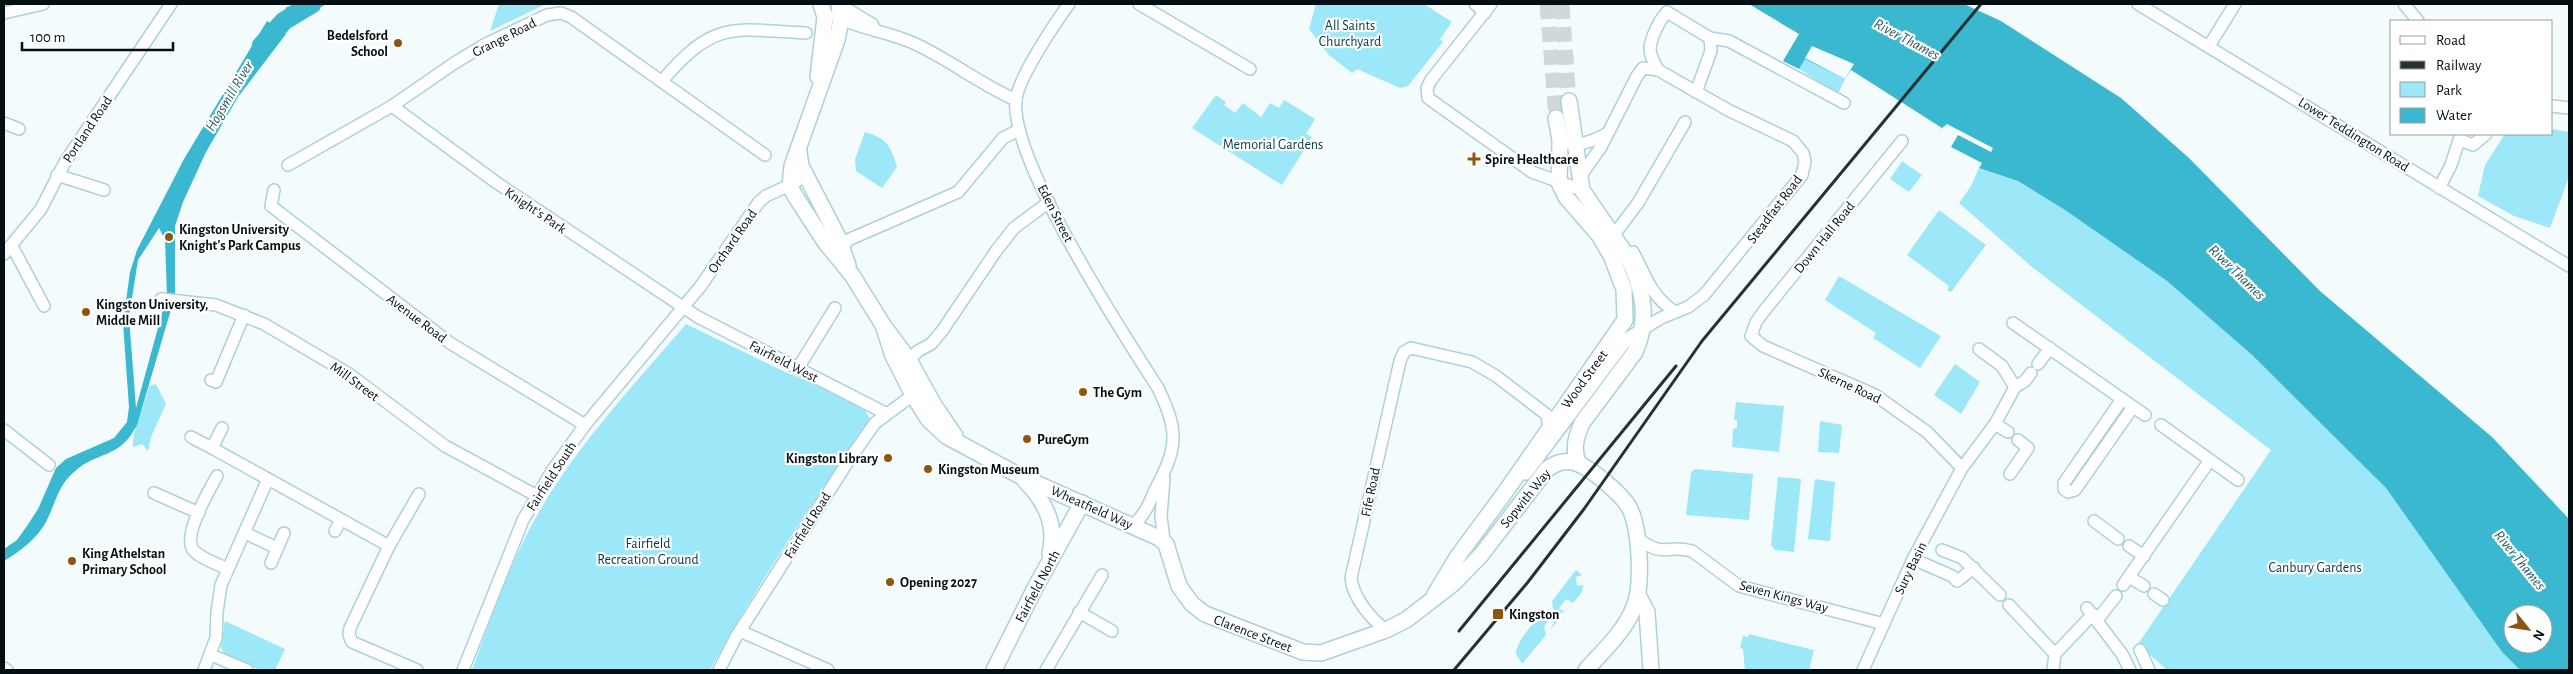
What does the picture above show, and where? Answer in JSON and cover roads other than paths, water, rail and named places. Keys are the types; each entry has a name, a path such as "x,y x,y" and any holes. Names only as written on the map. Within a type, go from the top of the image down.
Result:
{"main road":[{"name":"Wheatfield Way","path":"818,93 818,68 825,18 823,6"},
{"name":"Wheatfield Way","path":"840,9 837,40 792,166 790,187 825,242 842,246"},
{"path":"1569,101 1582,187"},
{"path":"1556,118 1560,140 1559,183"},
{"name":"Wheatfield Way","path":"798,148 801,166 842,246 852,275 882,325 910,360 934,406 962,444"},
{"name":"Wood Street","path":"1559,183 1566,197 1599,235 1623,253"},
{"name":"Wood Street","path":"1582,187 1616,233 1623,253 1635,272 1643,294 1642,328"},
{"name":"Wood Street","path":"1335,650 1406,620 1432,599 1458,556 1506,491 1625,320 1623,253"},
{"name":"Wheatfield Way","path":"882,325 893,356 913,395 939,431 1020,476 1133,525 1164,542"},
{"path":"1586,670 1620,632 1634,607 1638,595 1639,582 1637,538 1631,510 1624,500 1580,464 1575,450 1576,435 1582,423 1635,352 1642,328"},
{"name":"Sopwith Way","path":"1432,599 1454,583 1481,554 1547,469 1561,462 1580,464"},
{"name":"Wheatfield Way","path":"1020,476 1040,496 1047,509 1052,536 1046,568"},
{"name":"Fairfield North","path":"994,670 1046,568 1082,503"},
{"name":"Clarence Street","path":"1164,542 1179,586 1192,604 1205,614 1303,652 1321,653 1335,650"},
{"path":"1638,595 1647,612 1651,670"}],"street":[{"path":"4,14 43,4"},
{"name":"Portland Road","path":"8,250 41,209 57,175 171,4"},
{"path":"823,6 840,9 872,24 874,30 929,51 1016,100 1042,45 1069,4"},
{"path":"1138,4 1250,69"},
{"path":"1475,4 1488,8 1427,88 1428,98 1432,103 1524,167 1559,183 1582,187 1606,134 1637,76 1643,68 1658,70"},
{"name":"Lower Teddington Road","path":"2138,4 2569,266"},
{"path":"2209,46 2234,4"},
{"path":"2404,4 2417,20"},
{"path":"1658,70 1652,58 1650,46 1662,16 1667,12 1710,38 1729,40 1844,102"},
{"name":"Grange Road","path":"288,165 392,106 452,64 484,46 547,15 561,13 571,17 765,155"},
{"path":"662,81 682,57 720,32 739,30 806,33"},
{"path":"1696,92 1711,51 1710,38"},
{"name":"Steadfast Road","path":"1658,70 1728,110 1793,140 1803,153 1805,162 1802,175 1718,281 1688,307 1675,312"},
{"name":"Eden Street","path":"1016,100 1019,130 1049,202 1067,236 1158,388 1170,413"},
{"name":"Knight's Park","path":"392,106 497,183 684,308"},
{"path":"2553,106 2569,108"},
{"path":"4,122 19,129"},
{"path":"1616,233 1638,203 1685,122"},
{"path":"842,246 958,192 1003,138 1019,130"},
{"path":"1560,140 1575,144 1606,134"},
{"path":"2439,188 2460,137 2473,145 2485,135"},
{"name":"Down Hall Road","path":"1751,336 1756,322 1764,311 1902,141"},
{"path":"790,187 797,180 801,166"},
{"path":"57,175 104,190"},
{"name":"Orchard Road","path":"684,308 732,244 759,202 776,191 790,187"},
{"name":"Avenue Road","path":"274,190 271,206 438,334 472,358 585,425"},
{"path":"910,360 918,351 931,344 1014,228 1049,202"},
{"path":"8,250 44,306"},
{"path":"1623,253 1660,302 1675,312"},
{"name":"Mill Street","path":"167,299 216,305 244,315 348,374 445,446 537,496"},
{"name":"Fairfield West","path":"684,308 885,413"},
{"name":"Fairfield South","path":"463,670 516,536 537,496 585,425 684,308"},
{"path":"798,368 835,308"},
{"name":"Wood Street","path":"1506,491 1524,476 1622,345 1642,328 1675,312"},
{"path":"211,380 216,382 244,315"},
{"path":"2013,323 2145,415"},
{"name":"Skerne Road","path":"1751,336 1763,346 1875,395 1927,432 1962,468"},
{"name":"Fife Road","path":"1386,630 1375,622 1357,596 1352,583 1352,572 1400,361 1404,352 1411,348 1472,362 1488,371 1547,415 1549,430"},
{"name":"Sury Basin","path":"1863,670 1913,559 1962,468 1995,424 2015,388 2025,382 2050,348"},
{"path":"1979,349 2002,366 2015,388"},
{"name":"Fairfield Road","path":"719,670 740,631 849,460 875,423 885,413 913,395"},
{"path":"2122,399 2064,483 2064,489 2068,492 2075,490 2133,407"},
{"name":"Clarence Street","path":"1164,542 1161,516 1165,474 1174,440 1170,413"},
{"path":"1995,424 2008,432"},
{"path":"2160,425 2238,480"},
{"path":"212,448 222,428"},
{"path":"4,430 49,465"},
{"path":"191,437 389,546"},
{"path":"2010,474 2028,448 2018,440"},
{"path":"2144,586 2126,581 2210,460"},
{"name":"Clarence Street","path":"1133,525 1148,509 1165,474"},
{"path":"217,476 199,513 189,540 192,550 228,568"},
{"path":"204,670 211,655 218,629 218,600 228,568 268,479"},
{"path":"154,494 199,513"},
{"path":"417,670 352,642 349,635 350,628 389,546 419,494"},
{"path":"335,531 341,520"},
{"path":"2094,521 2118,539"},
{"path":"245,532 277,548"},
{"path":"271,563 284,533"},
{"name":"Seven Kings Way","path":"1637,538 1659,551 1684,549 1692,551 1739,586 1884,624"},
{"path":"2129,546 2144,556"},
{"path":"1942,550 1962,558 2000,596"},
{"path":"1913,559 1957,580 1974,568"},
{"path":"1046,670 1102,575"},
{"path":"2053,670 2055,654 2092,614 2116,596"},
{"path":"2009,605 2055,654"},
{"path":"1079,612 1112,631"},
{"path":"2092,614 2122,654 2130,670"},
{"path":"740,631 828,670"},
{"path":"2140,650 2149,670"},
{"path":"211,655 247,670"}],"water":[{"path":"294,4 327,4 297,18 285,8"},
{"name":"River Thames","path":"1749,4 1964,4 2001,21 2121,98 2189,158 2320,291 2492,437 2569,519 2569,670 2520,670 2504,654 2553,654 2553,604 2503,604 2503,653 2386,488 2251,354 2167,281 2065,210 2018,181 1979,168 1936,141 1942,128 1851,70 1845,79 1805,59 1799,69 1783,61 1799,34"},
{"path":"267,21 286,34 238,97 206,152 183,202 175,226 175,296 137,425 123,444 91,460 69,477 60,489 42,528 27,544 4,561 4,549 17,540 38,509 56,468 66,459 114,438 127,422 129,407 123,323 130,272 137,250 184,159","holes":["159,228 165,240 167,295 136,408 129,317 138,260"]}],"waterway":[{"name":"Hogsmill River","path":"261,46 284,21 312,4"}],"tunnel":[{"path":"1547,4 1556,118"},
{"path":"1562,4 1569,101"}],"railway":[{"path":"1454,670 1528,582 1584,509 1702,341 1981,4"},
{"path":"1459,631 1676,366"}],"place":[{"name":"Bedelsford School","path":"398,43"},
{"name":"Spire Healthcare","path":"1474,159"},
{"name":"Kingston University Knight's Park Campus","path":"169,237"},
{"name":"Kingston University, Middle Mill","path":"86,312"},
{"name":"The Gym","path":"1083,392"},
{"name":"PureGym","path":"1027,439"},
{"name":"Kingston Library","path":"888,458"},
{"name":"Kingston Museum","path":"928,469"},
{"name":"King Athelstan Primary School","path":"72,561"},
{"name":"Opening 2027","path":"890,582"},
{"name":"Kingston","path":"1498,614"}],"park label":[{"name":"All Saints Churchyard","path":"1350,33"},
{"name":"Memorial Gardens","path":"1273,144"},
{"name":"Fairfield Recreation Ground","path":"648,552"},
{"name":"Canbury Gardens","path":"2315,567"}]}
